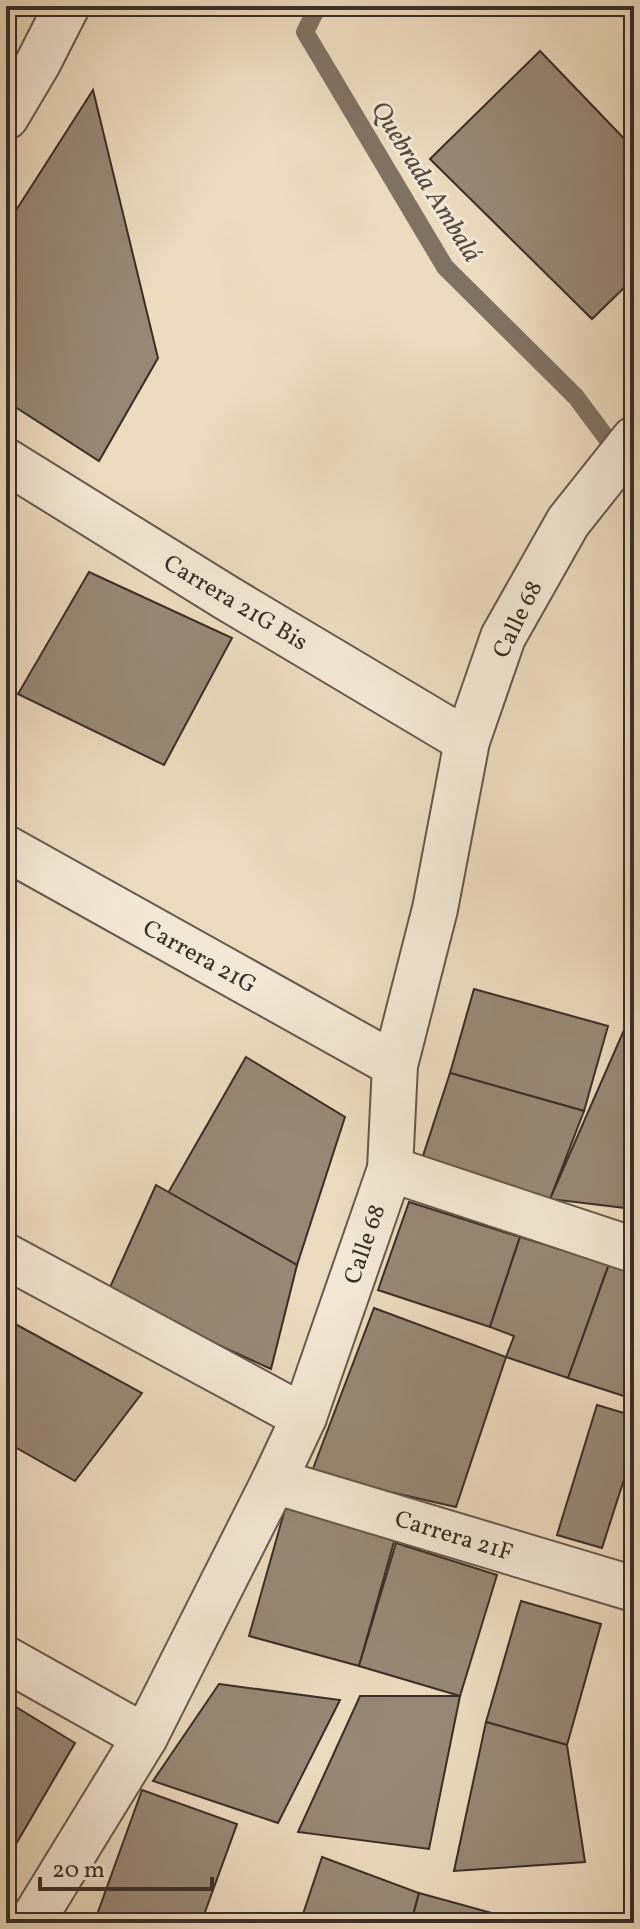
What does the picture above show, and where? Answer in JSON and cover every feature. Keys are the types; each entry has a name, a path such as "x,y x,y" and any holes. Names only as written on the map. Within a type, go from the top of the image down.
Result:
{"street":[{"path":"6,117 67,6"},
{"name":"Calle 68","path":"31,1923 145,1737 304,1417 390,1169 395,1065 435,909 467,741 503,637 568,522 634,439"},
{"name":"Carrera 21G Bis","path":"6,461 467,741"},
{"name":"Carrera 21G","path":"6,848 395,1065"},
{"path":"390,1169 634,1250"},
{"path":"6,1256 304,1417"},
{"name":"Carrera 21F","path":"274,1481 634,1589"},
{"path":"6,1659 145,1737"}],"building":[{"path":"540,51 634,149 634,278 592,319 430,159"},
{"path":"93,90 158,358 99,461 6,401 6,226"},
{"path":"89,572 232,638 164,765 18,694"},
{"path":"474,989 608,1026 584,1111 450,1073"},
{"path":"624,1030 634,1034 634,1209 550,1199"},
{"path":"246,1057 345,1117 297,1265 168,1193"},
{"path":"450,1073 584,1111 550,1199 420,1165"},
{"path":"156,1185 297,1265 271,1369 107,1294"},
{"path":"409,1202 520,1237 490,1327 378,1290"},
{"path":"520,1237 609,1264 568,1378 506,1357 514,1336 490,1327"},
{"path":"609,1264 634,1272 634,1387 630,1398 568,1378"},
{"path":"374,1308 506,1357 456,1507 311,1474"},
{"path":"6,1319 142,1393 75,1481 6,1442"},
{"path":"597,1405 634,1416 634,1448 602,1548 557,1535"},
{"path":"287,1502 397,1531 359,1666 249,1636"},
{"path":"396,1543 497,1575 460,1696 359,1666"},
{"path":"521,1601 601,1624 567,1745 486,1722"},
{"path":"219,1684 340,1700 278,1823 153,1781"},
{"path":"360,1696 460,1696 429,1849 298,1832"},
{"path":"16,1707 75,1743 9,1856 6,1854 6,1724"},
{"path":"486,1722 567,1745 585,1862 454,1871"},
{"path":"142,1790 237,1824 201,1923 94,1923"},
{"path":"322,1857 419,1893 411,1923 300,1923"},
{"path":"419,1893 517,1920 516,1923 411,1923"}],"waterway":[{"name":"Quebrada Ambalá","path":"318,6 305,32 445,267 576,397 634,475"}]}
